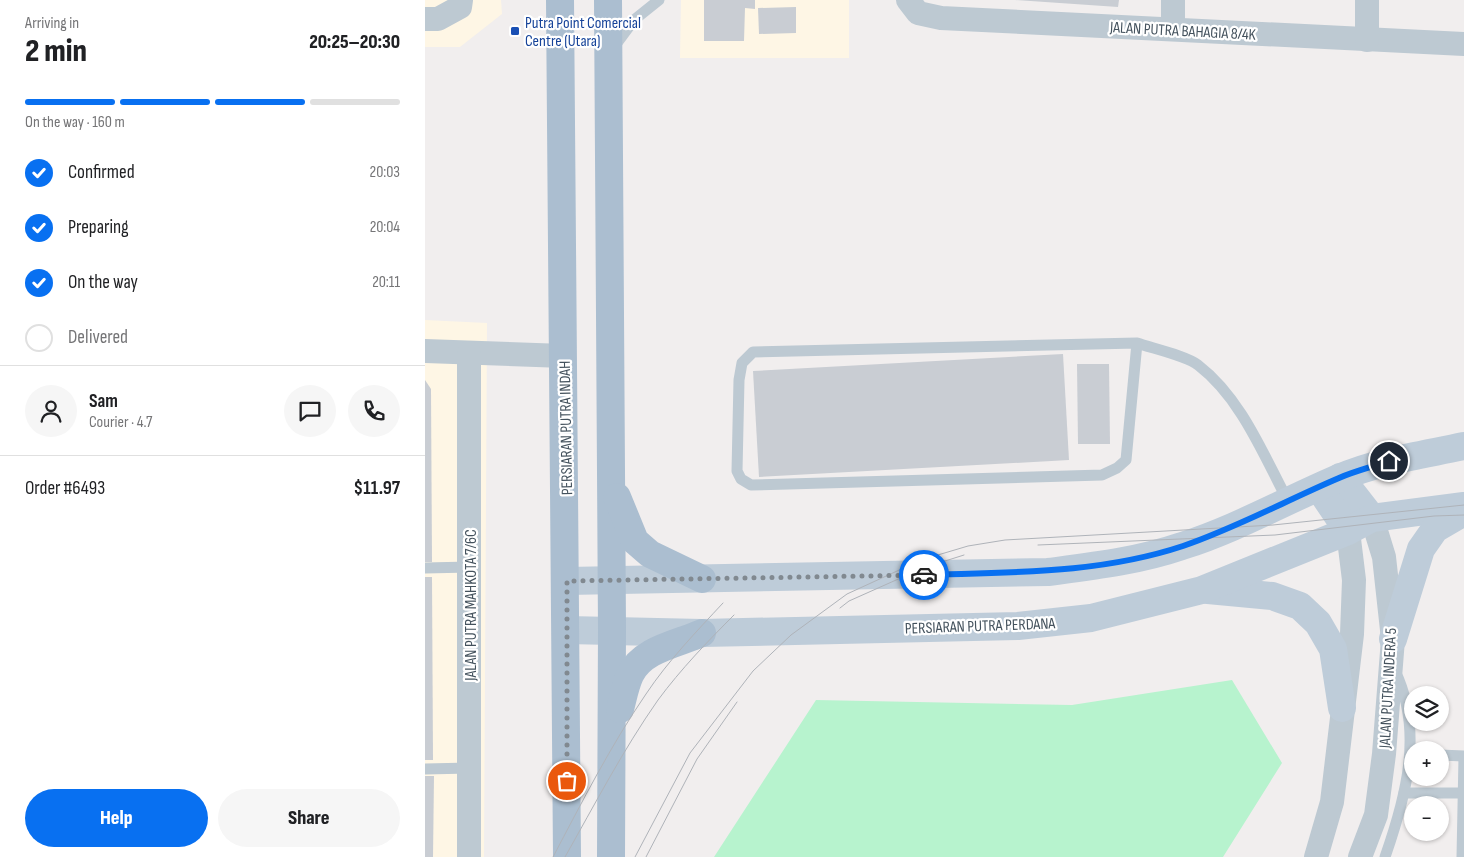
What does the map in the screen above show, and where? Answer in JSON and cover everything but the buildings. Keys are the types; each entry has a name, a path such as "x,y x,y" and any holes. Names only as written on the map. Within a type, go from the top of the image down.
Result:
{"main road":[{"name":"PERSIARAN PUTRA INDAH","path":"560,0 567,581 567,857"},
{"path":"608,0 612,581 611,857"},
{"path":"567,581 1048,572 1122,563 1183,546 1289,502 1329,483 1389,461 1464,446"},
{"path":"611,479 635,541 650,554 702,579"},
{"path":"1329,483 1372,518"},
{"path":"1329,483 1348,531"},
{"name":"PERSIARAN PUTRA PERDANA","path":"567,630 612,629 702,633 1018,626 1091,618 1202,590 1348,531 1372,518 1464,506"},
{"path":"1392,651 1421,549 1435,529 1464,512"},
{"path":"1202,590 1272,596 1300,606 1318,623 1333,649 1342,708"},
{"path":"612,737 630,675 641,660 653,652 702,633"}],"street":[{"path":"425,19 438,19 460,8 461,0"},
{"name":"JALAN PUTRA BAHAGIA 8/4K","path":"908,0 918,13 941,18 1464,44"},
{"path":"1173,0 1173,29"},
{"path":"1367,0 1367,40"},
{"path":"425,351 564,356"},
{"name":"JALAN PUTRA MAHKOTA 7/6C","path":"469,353 469,857"},
{"name":"JALAN PUTRA INDERA 5","path":"1360,857 1376,815 1384,754 1392,651 1384,557 1372,518"},
{"path":"1316,857 1332,802 1352,634 1354,580 1348,531"}],"lane":[{"path":"608,55 634,20 659,0"},
{"path":"1137,343 1126,460 1117,468 1102,475 751,485 741,479 737,471 739,380 742,363 753,352 1137,343 1197,363 1222,389 1247,423 1289,502"},
{"path":"425,568 470,568"},
{"path":"1392,651 1404,690 1410,741"},
{"path":"1449,756 1464,757 1462,857"},
{"path":"425,769 470,768"},
{"path":"1385,857 1398,820 1405,786"},
{"path":"1404,793 1463,793"}],"shaded area":[{"path":"425,0 501,0 502,14 460,47 425,47"},
{"path":"681,0 849,0 849,58 680,58"},
{"path":"425,320 487,323 484,857 425,857"}],"green space":[{"path":"1232,680 1282,763 1223,857 714,857 816,700 1072,705"}],"tram line":[{"path":"635,857 690,753 753,671 791,635 847,594 921,560 968,546 1005,540 1273,525 1464,505"},
{"path":"1038,545 1275,535 1434,516 1464,515"},
{"path":"840,608 849,601 923,568 964,555"},
{"path":"553,857 609,753 633,713 673,658 723,603"},
{"path":"565,857 621,758 658,700 676,677 734,615"},
{"path":"646,857 697,759 737,702"}],"way so far":[{"path":"567,781 567,581 924,575"}],"place":[{"name":"Putra Point Comercial Centre (Utara)","path":"515,31"}],"route":[{"path":"924,575 1048,572 1122,563 1183,546 1289,502 1340,477 1389,461"}]}
